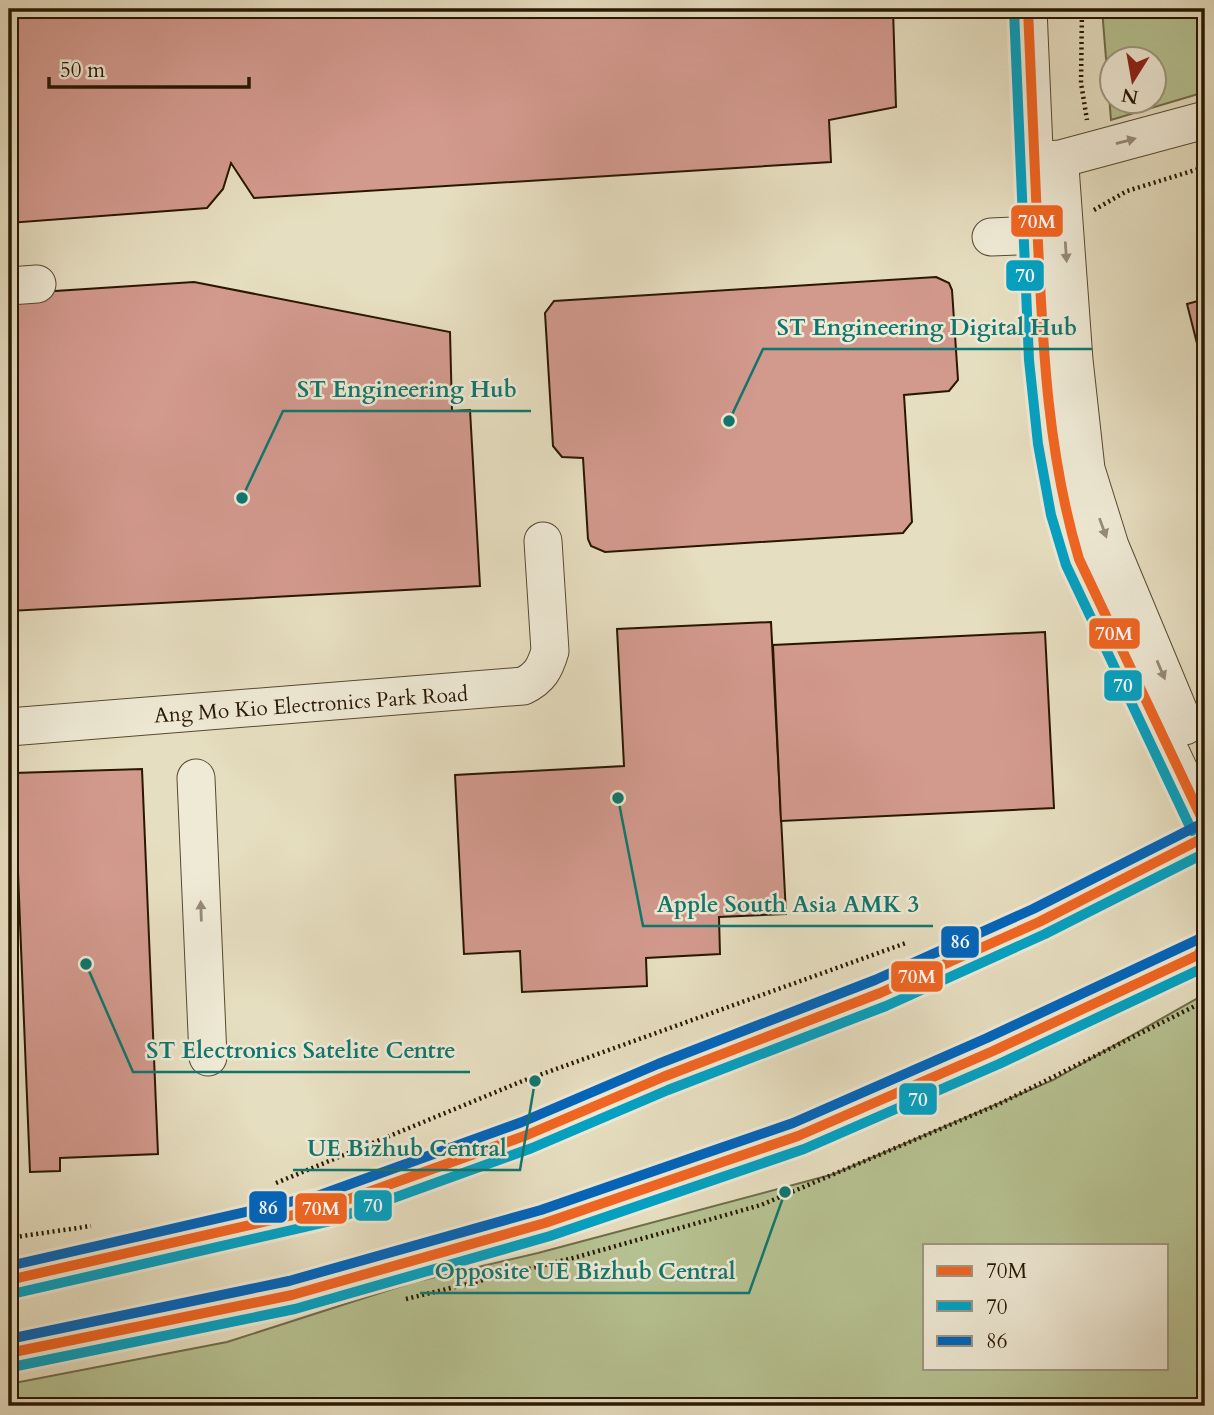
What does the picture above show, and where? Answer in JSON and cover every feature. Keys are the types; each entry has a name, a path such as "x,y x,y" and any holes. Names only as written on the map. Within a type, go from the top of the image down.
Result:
{"main road":[{"path":"9,1280 324,1208 527,1135 663,1077 880,993 1039,922 1205,837"},
{"path":"9,1353 292,1295 545,1223 798,1136 993,1051 1203,950"}],"street":[{"path":"1028,9 1067,175 1039,234 1043,359 1072,471 1099,515 1112,592 1205,825"},
{"path":"1051,9 1067,175 1074,360 1072,471"},
{"path":"1067,175 1205,120"},
{"path":"1067,175 1205,146"},
{"path":"991,237 1039,234"},
{"name":"Ang Mo Kio Electronics Park Road","path":"9,727 523,686 533,681 545,668 550,651 543,541"},
{"path":"1112,592 1205,768"},
{"path":"196,778 208,1057"}],"path":[{"path":"1082,9 1081,83 1067,175 1093,218"},
{"path":"1067,175 1127,191 1205,167"},
{"path":"266,1187 520,1082 879,954"},
{"path":"999,1104 1205,1001"},
{"path":"9,1238 105,1223"}],"green space":[{"path":"1102,9 1205,9 1205,92 1168,103 1168,46 1105,46"},
{"path":"1205,994 1205,1406 9,1406 9,1384 227,1342 414,1282 538,1253 834,1174 1053,1080"}],"building":[{"path":"9,9 893,9 896,107 829,120 831,162 254,198 231,163 223,189 207,208 9,223 9,98 14,95 9,93"},
{"path":"936,277 949,283 952,290 958,380 949,391 904,395 912,522 903,533 605,552 591,546 588,539 583,458 562,457 553,446 545,313 554,301"},
{"path":"194,282 450,332 452,411 470,410 480,586 9,611 9,294"},
{"path":"1205,299 1205,375 1187,304"},
{"path":"771,622 786,914 719,917 720,954 646,958 647,986 522,992 520,951 464,954 455,775 624,766 617,629"},
{"path":"1045,632 1054,808 781,821 773,645"},
{"path":"142,769 158,1154 60,1158 60,1171 30,1172 14,773"}],"transit line":[{"name":"70M","path":"1028,9 1045,363 1060,481 1079,559 1205,825"},
{"name":"70","path":"1014,10 1029,360 1038,444 1051,515 1066,565 1192,831"},
{"name":"86","path":"9,1266 320,1195 522,1122 658,1064 875,980 1033,909 1199,825"},
{"name":"70M","path":"9,1280 324,1208 527,1135 663,1077 880,993 1039,922 1205,837"},
{"name":"70","path":"12,1294 327,1222 532,1148 668,1090 886,1006 1045,934 1205,853"},
{"name":"86","path":"9,1339 289,1281 541,1210 793,1123 987,1038 1199,939"},
{"name":"70M","path":"9,1353 292,1295 545,1223 798,1136 993,1051 1198,955 1205,942"},
{"name":"70","path":"12,1367 295,1309 550,1236 804,1149 999,1064 1205,967"}],"place":[{"name":"ST Engineering Digital Hub","path":"729,421"},
{"name":"ST Engineering Hub","path":"242,498"},
{"name":"Apple South Asia AMK 3","path":"618,798"},
{"name":"ST Electronics Satelite Centre","path":"86,964"},
{"name":"UE Bizhub Central","path":"535,1081"},
{"name":"Opposite UE Bizhub Central","path":"785,1192"}]}
